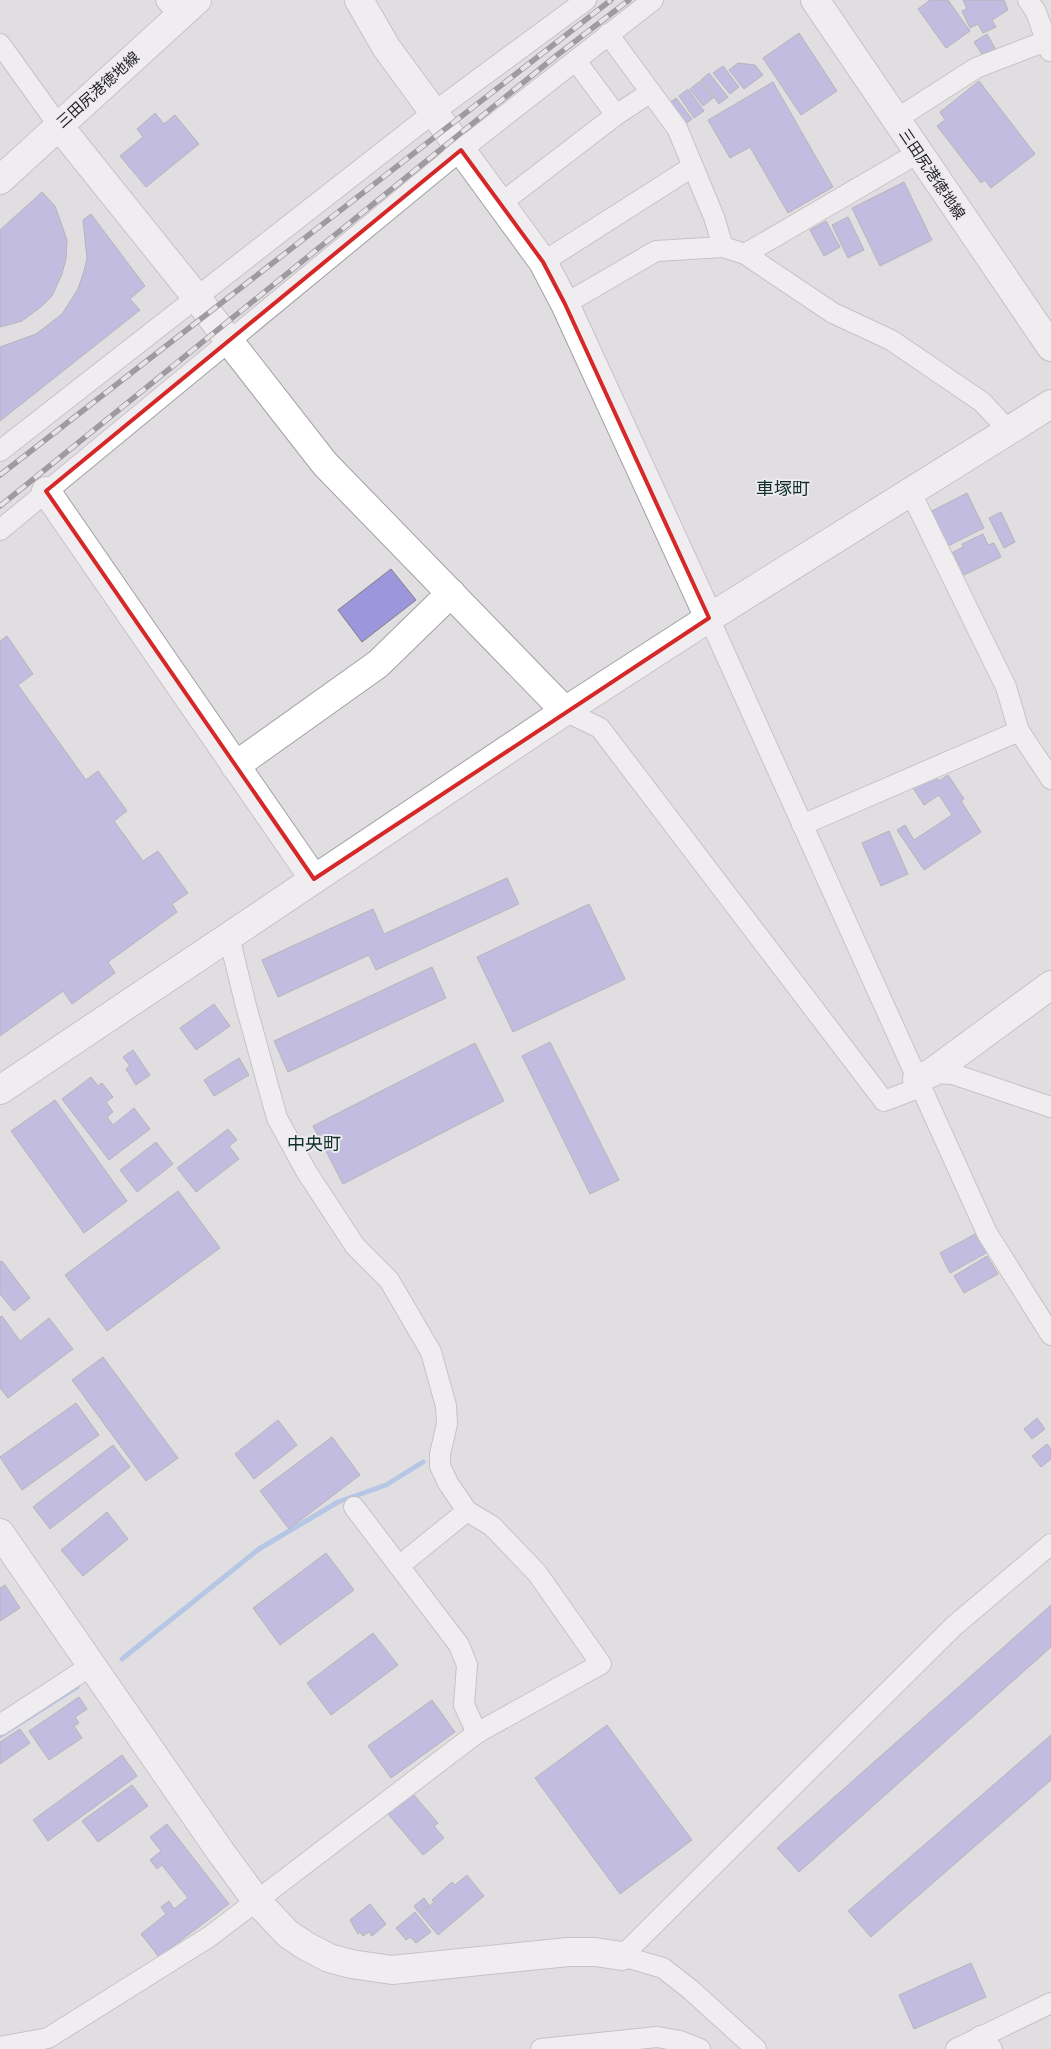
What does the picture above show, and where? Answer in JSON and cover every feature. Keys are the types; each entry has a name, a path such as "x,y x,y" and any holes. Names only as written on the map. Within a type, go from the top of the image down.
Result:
{"street":[{"path":"359,0 386,47 542,262 565,304 802,825 923,1080 987,1233 1051,1335"},
{"path":"0,452 434,112 586,0"},
{"path":"0,530 461,150 653,0"},
{"name":"三田尻港徳地線","path":"815,0 1051,347"},
{"path":"895,120 976,68 1049,44 1036,12 1028,0"},
{"name":"三田尻港徳地線","path":"0,180 59,126 180,5"},
{"path":"608,34 677,128 714,217 723,247"},
{"path":"0,44 59,126 197,298 228,341 325,464 565,712 600,728 884,1101 923,1080 1051,985"},
{"path":"576,61 616,115"},
{"path":"500,204 616,115 651,92"},
{"path":"745,254 918,153"},
{"path":"542,262 692,167"},
{"path":"565,304 656,251 723,247 745,254 833,313 891,340 982,402 1008,431"},
{"path":"0,1090 314,879 709,618 912,493 1051,404"},
{"path":"46,491 314,879"},
{"path":"912,493 1006,687 1019,731 1051,779"},
{"path":"235,766 378,664 450,593"},
{"path":"802,825 1019,731"},
{"path":"0,2047 48,2038 209,1937 477,1733 601,1664 537,1573 492,1526 468,1511 448,1483 440,1466 440,1454 447,1424 446,1406 431,1352 389,1280 355,1246 306,1171 277,1118 229,937"},
{"path":"923,1080 953,1074 1051,1107"},
{"path":"354,1506 459,1645 467,1664 464,1705 477,1733"},
{"path":"399,1566 468,1511"},
{"path":"0,1534 220,1851 256,1900 288,1934 329,1958 350,1964 392,1970 568,1952 595,1952 622,1956 663,1968 692,1990 756,2049"},
{"path":"622,1956 733,1843 954,1626 1051,1544"},
{"path":"0,1725 92,1665"},
{"path":"956,2049 986,2043 1051,2003"},
{"path":"541,2049 657,2037 680,2041 700,2049"}],"highlighted area":[{"path":"461,150 543,262 565,304 709,618 314,879 46,491"}],"building":[{"path":"930,0 948,0 970,31 946,48 918,9"},
{"path":"963,0 1004,0 1008,10 992,20 996,27 983,33 978,24 970,28 962,11 967,9"},
{"path":"799,33 837,91 801,115 763,58"},
{"path":"987,34 997,52 985,59 974,42"},
{"path":"738,63 755,65 763,75 744,89 729,70"},
{"path":"723,66 739,87 730,94 713,73"},
{"path":"709,73 728,97 719,104 701,80"},
{"path":"700,81 713,98 703,106 690,89"},
{"path":"979,81 1035,154 991,188 985,180 981,183 937,126 945,120 940,112"},
{"path":"773,82 833,187 788,213 750,147 730,158 708,120"},
{"path":"688,89 704,111 694,118 679,96"},
{"path":"676,98 692,119 684,125 668,104"},
{"path":"155,113 164,124 175,115 199,144 146,187 120,156 143,137 137,129"},
{"path":"904,182 932,240 880,266 852,208"},
{"path":"42,192 55,206 67,240 66,259 62,274 52,296 42,306 22,321 0,327 0,230"},
{"path":"91,214 145,286 130,299 140,310 0,421 0,347 36,334 62,314 78,289 83,274 87,259 83,220"},
{"path":"848,217 864,250 848,258 832,225"},
{"path":"826,221 840,247 824,256 810,230"},
{"path":"967,493 984,528 944,548 926,514"},
{"path":"1001,512 1015,542 1004,548 989,518"},
{"path":"983,534 988,545 994,543 1001,557 964,575 953,552 963,547 962,544"},
{"path":"391,569 416,600 362,642 338,610"},
{"path":"7,636 33,674 18,685 86,780 98,771 127,811 114,821 143,861 158,851 188,893 172,904 177,912 108,962 115,973 72,1004 63,991 0,1036 0,641"},
{"path":"934,774 939,781 948,775 964,799 961,801 981,832 924,870 897,830 905,825 914,840 952,815 939,795 924,805 913,788"},
{"path":"889,831 908,874 881,886 862,843"},
{"path":"507,878 519,904 376,970 369,955 278,997 262,960 373,909 384,934"},
{"path":"589,904 625,979 513,1032 477,957"},
{"path":"432,967 446,998 288,1072 274,1041"},
{"path":"214,1004 230,1026 196,1050 180,1028"},
{"path":"550,1042 619,1180 590,1194 522,1056"},
{"path":"475,1043 504,1101 343,1184 313,1126"},
{"path":"133,1050 150,1075 136,1085 126,1069 130,1066 123,1057"},
{"path":"239,1058 249,1075 214,1096 204,1080"},
{"path":"91,1077 98,1086 102,1083 113,1097 106,1102 113,1112 107,1117 113,1125 134,1108 150,1129 109,1160 62,1099"},
{"path":"55,1100 127,1201 84,1233 11,1131"},
{"path":"228,1129 237,1140 229,1146 239,1159 196,1192 177,1168"},
{"path":"156,1142 173,1164 137,1192 120,1170"},
{"path":"178,1191 220,1248 107,1331 65,1275"},
{"path":"977,1233 988,1252 950,1273 940,1253"},
{"path":"987,1256 998,1274 964,1293 954,1276"},
{"path":"2,1261 30,1298 14,1311 0,1294 0,1262"},
{"path":"2,1316 20,1341 49,1318 73,1349 8,1398 0,1388 0,1317"},
{"path":"103,1357 178,1458 146,1481 72,1380"},
{"path":"76,1403 99,1435 22,1490 0,1457"},
{"path":"1037,1418 1045,1429 1032,1439 1024,1429"},
{"path":"278,1420 297,1445 254,1479 235,1454"},
{"path":"332,1437 360,1475 289,1529 260,1491"},
{"path":"1047,1444 1051,1449 1051,1459 1041,1467 1032,1456"},
{"path":"113,1445 130,1467 50,1529 33,1507"},
{"path":"107,1512 128,1539 83,1576 61,1550"},
{"path":"326,1553 354,1590 280,1645 253,1608"},
{"path":"5,1585 20,1608 0,1621 0,1588"},
{"path":"1051,1605 1051,1647 799,1872 777,1848"},
{"path":"373,1633 398,1665 331,1715 307,1683"},
{"path":"79,1697 87,1709 75,1717 79,1723 74,1726 82,1738 49,1760 29,1731"},
{"path":"432,1700 455,1732 391,1778 368,1746"},
{"path":"607,1725 692,1840 620,1894 535,1778"},
{"path":"20,1729 30,1743 0,1764 0,1742"},
{"path":"1051,1735 1051,1780 871,1937 848,1911"},
{"path":"122,1755 137,1776 48,1841 33,1820"},
{"path":"132,1785 148,1806 98,1842 82,1821"},
{"path":"413,1794 438,1823 434,1826 444,1838 423,1855 388,1814"},
{"path":"167,1824 229,1904 159,1957 141,1934 166,1914 161,1907 169,1901 174,1909 188,1898 162,1865 157,1869 150,1860 161,1851 150,1837"},
{"path":"467,1875 484,1896 438,1935 420,1914 452,1882 455,1885"},
{"path":"424,1898 429,1905 419,1913 414,1906"},
{"path":"370,1904 386,1924 372,1936 369,1932 363,1936 360,1932 358,1934 350,1920"},
{"path":"415,1912 431,1932 416,1943 410,1937 406,1940 396,1928"},
{"path":"971,1963 986,1997 914,2029 899,1995"}],"waterway":[{"path":"122,1659 259,1549 338,1502 386,1485 423,1462"},
{"path":"0,1736 77,1687"}],"railway":[{"path":"0,475 611,0"},
{"path":"0,506 556,56 629,0"}],"district":[{"name":"車塚町","path":"783,488"},
{"name":"中央町","path":"314,1143"}]}
